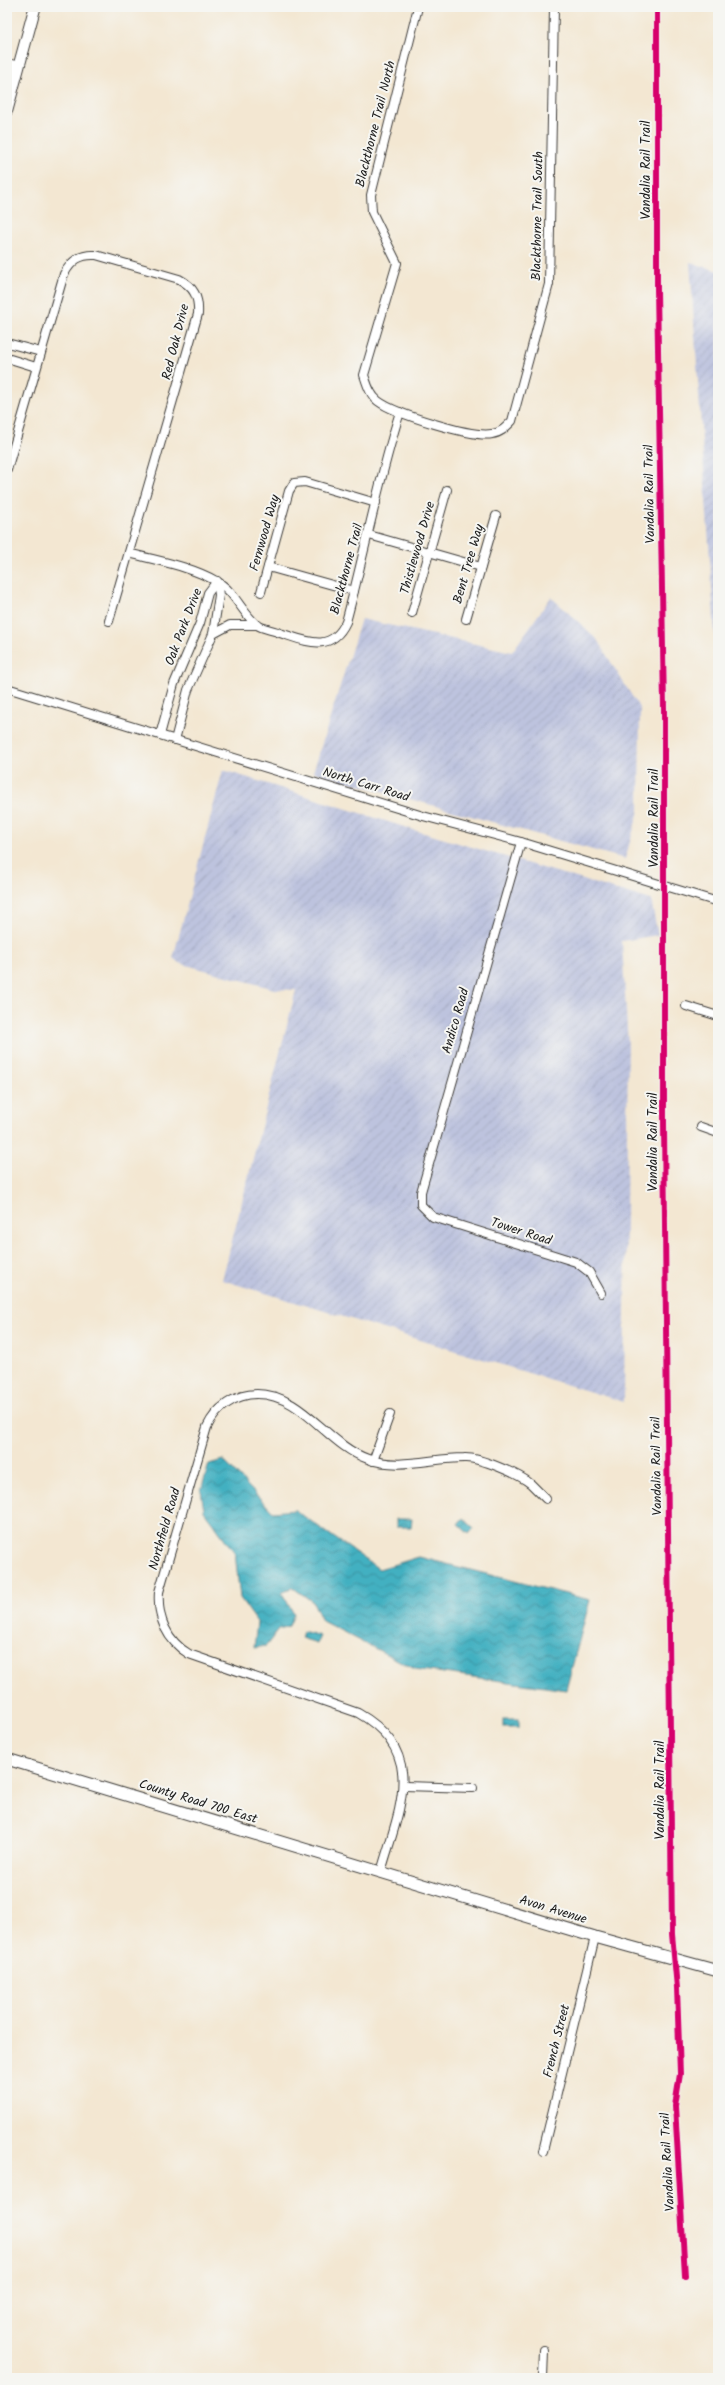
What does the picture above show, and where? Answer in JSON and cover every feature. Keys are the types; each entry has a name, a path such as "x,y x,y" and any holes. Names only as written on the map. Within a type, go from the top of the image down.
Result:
{"main road":[{"path":"7,110 35,7"},
{"name":"County Road 700 East","path":"7,1759 381,1872"},
{"name":"Avon Avenue","path":"381,1872 595,1937 718,1971"}],"street":[{"name":"Blackthorne Trail North","path":"400,412 378,401 369,390 364,375 397,263 372,212 370,195 418,7"},
{"name":"Blackthorne Trail South","path":"400,412 473,434 492,434 502,430 512,421 549,284 554,7"},
{"path":"7,63 19,66"},
{"name":"Red Oak Drive","path":"7,470 36,367 64,274 69,264 76,258 86,255 96,255 179,279 188,284 196,294 199,302 198,314 129,554 108,621"},
{"path":"7,343 41,352"},
{"path":"7,358 36,367"},
{"name":"Blackthorne Trail","path":"258,625 311,642 322,643 334,638 342,630 369,534 385,458 400,412"},
{"name":"Fernwood Way","path":"261,592 289,491 294,483 305,482 376,503"},
{"name":"Thistlewood Drive","path":"412,613 447,490"},
{"name":"Bent Tree Way","path":"466,619 496,516"},
{"path":"369,534 481,567"},
{"path":"129,554 204,575 217,581 228,588 258,625"},
{"path":"268,567 354,591"},
{"name":"Oak Park Drive","path":"175,740 188,690 213,634 219,595 217,581"},
{"name":"Oak Park Drive","path":"160,735 174,684 200,623 208,593 217,581"},
{"path":"213,634 230,625 258,625"},
{"name":"North Carr Road","path":"7,688 423,816 521,842 718,902"},
{"name":"Andico Road","path":"422,1208 421,1192 521,842"},
{"path":"686,1006 718,1016"},
{"path":"701,1127 718,1133"},
{"name":"Tower Road","path":"422,1208 433,1217 576,1262 589,1272 601,1293"},
{"name":"Northfield Road","path":"381,1872 404,1786 402,1767 396,1750 388,1737 369,1719 358,1713 190,1654 170,1638 162,1622 158,1608 159,1592 203,1437 210,1420 226,1404 245,1395 276,1396 301,1411 343,1448 373,1461 398,1464 465,1458 476,1459 530,1483 546,1499"},
{"path":"373,1461 390,1414"},
{"path":"404,1786 473,1788"},
{"name":"French Street","path":"542,2151 595,1937"},
{"path":"543,2378 544,2350"}],"shaded area":[{"path":"690,262 718,271 718,679"},
{"path":"551,597 596,638 640,709 639,811 625,859 313,772 361,619 512,652"},
{"path":"223,770 414,830 651,900 658,935 622,941 628,1046 624,1402 222,1280 296,990 274,989 179,963 173,958"}],"water":[{"path":"223,1460 273,1512 295,1510 379,1569 419,1557 590,1600 566,1690 415,1669 322,1621 313,1602 292,1587 282,1593 294,1614 289,1626 279,1629 266,1646 254,1648 257,1622 240,1598 235,1553 204,1511 201,1490 209,1464"},
{"path":"463,1518 474,1528 469,1534 458,1524"},
{"path":"396,1519 412,1519 411,1527 396,1527"},
{"path":"303,1631 320,1636 317,1643 301,1638"},
{"path":"503,1719 519,1719 519,1727 503,1727"}],"cycle path":[{"name":"Vandalia Rail Trail","path":"657,7 657,289 664,708 664,1124 672,1934 677,1988 680,2074 675,2106 685,2276"}]}
